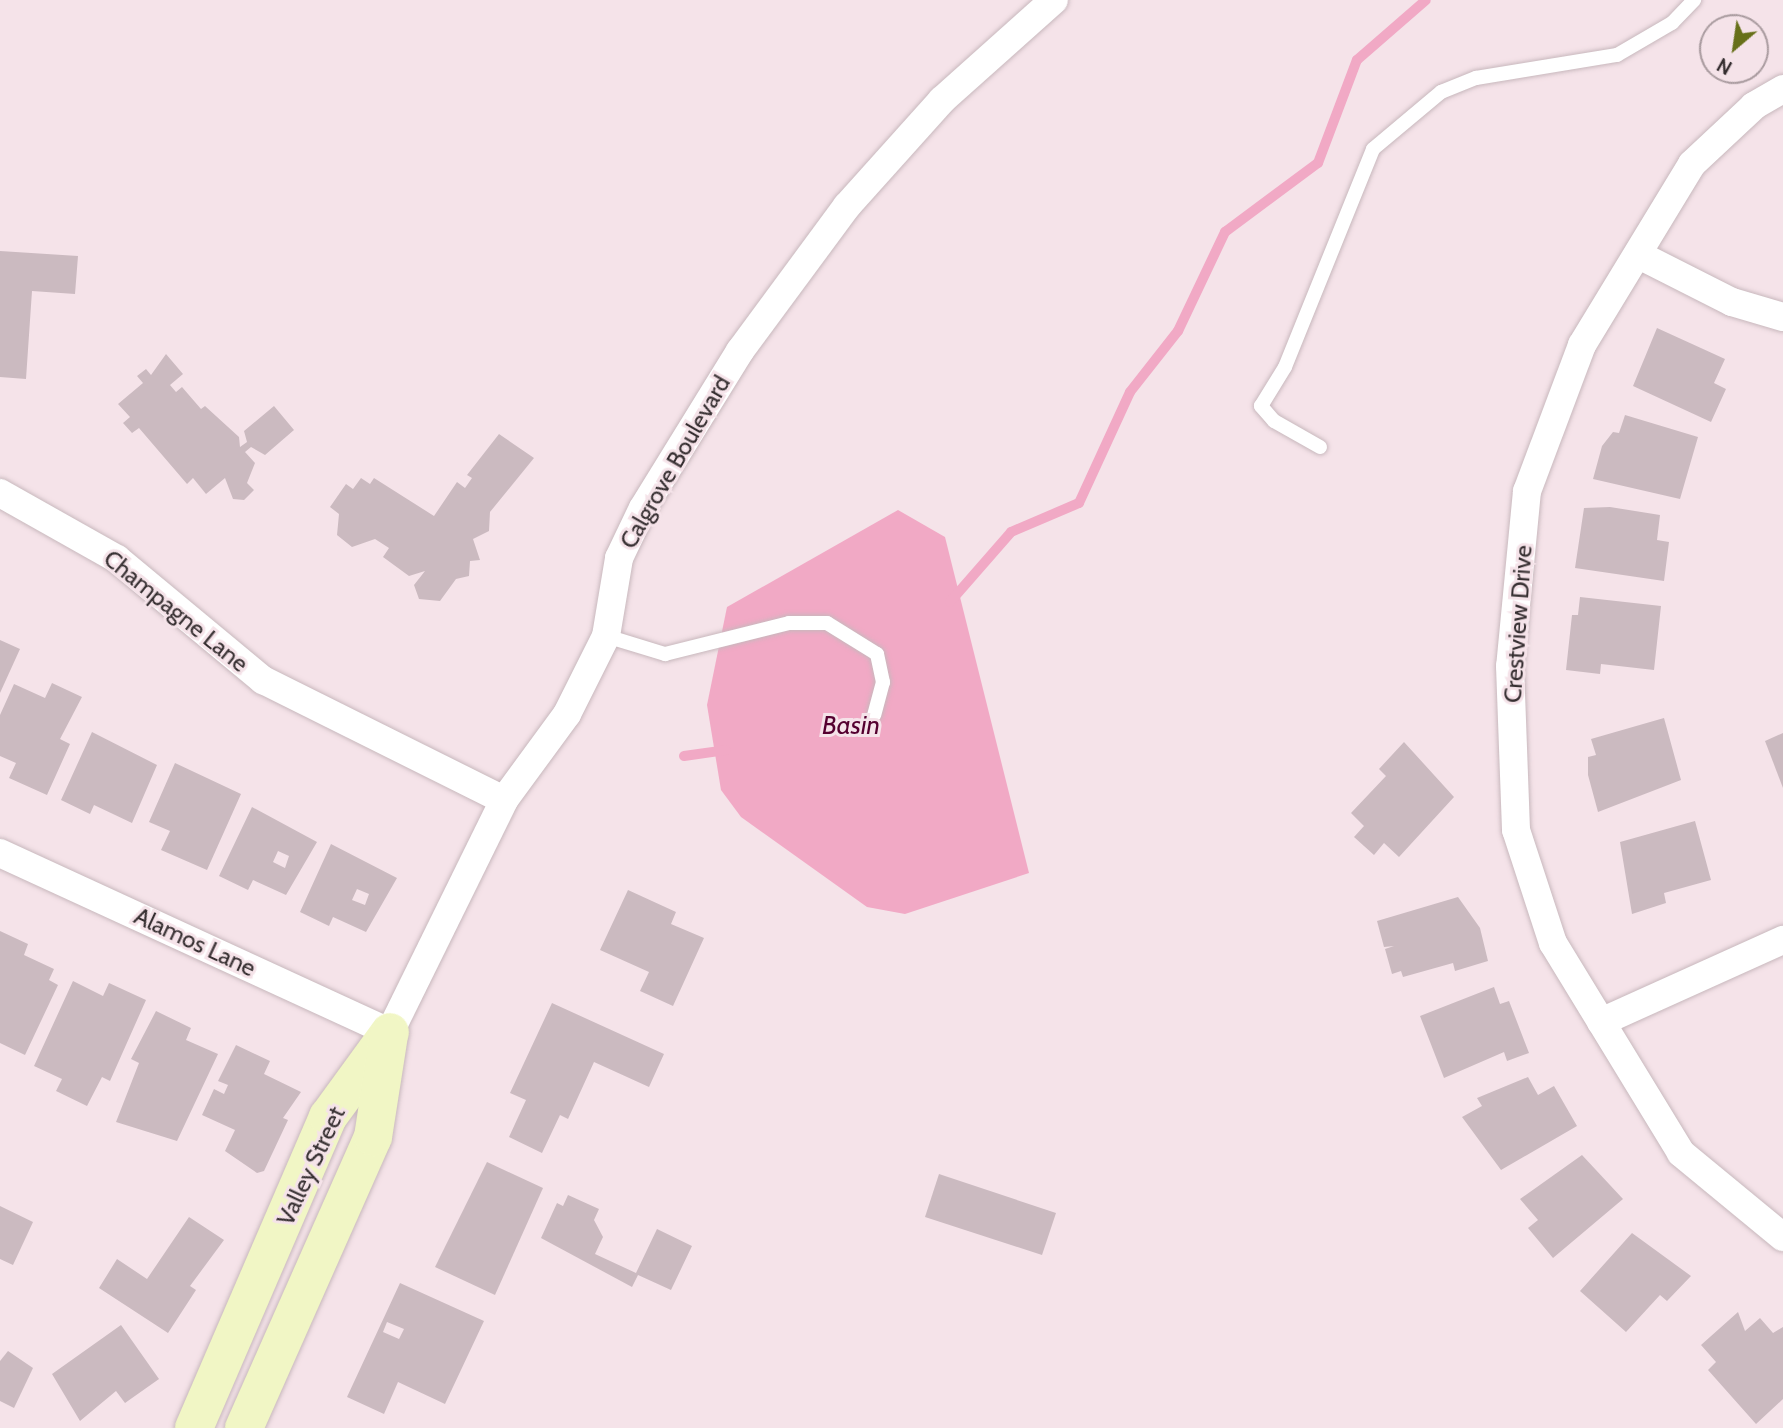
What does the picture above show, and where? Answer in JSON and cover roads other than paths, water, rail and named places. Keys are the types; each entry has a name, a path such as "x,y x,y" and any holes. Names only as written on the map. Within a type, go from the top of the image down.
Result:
{"street":[{"name":"Calgrove Boulevard","path":"390,1032 504,800 567,714 606,636 619,558 740,351 864,187 942,100 1054,0"},
{"name":"Crestview Drive","path":"1783,89 1755,106 1692,164 1582,345 1527,491 1510,666 1516,830 1553,943 1681,1153 1783,1237"},
{"path":"1639,255 1732,302 1783,317"},
{"name":"Champagne Lane","path":"0,493 117,559 263,680 504,800"},
{"name":"Alamos Lane","path":"0,853 390,1032"},
{"path":"1601,1022 1783,940"},
{"name":"Valley Street","path":"194,1428 328,1116 390,1032"},
{"name":"Valley Street","path":"244,1428 373,1137 390,1032"}],"lane":[{"path":"1320,447 1274,421 1261,406 1285,367 1373,149 1441,92 1476,78 1618,55 1672,23 1694,0"},
{"path":"606,636 665,654 789,623 827,623 877,654 883,681 874,715"}],"water":[{"name":"Basin","path":"898,510 945,537 1029,873 905,914 867,907 741,817 721,790 707,705 727,607"}],"waterway":[{"path":"950,602 1011,532 1079,503 1130,392 1178,331 1225,232 1318,163 1357,60 1426,0"},
{"path":"684,756 726,750"}]}
